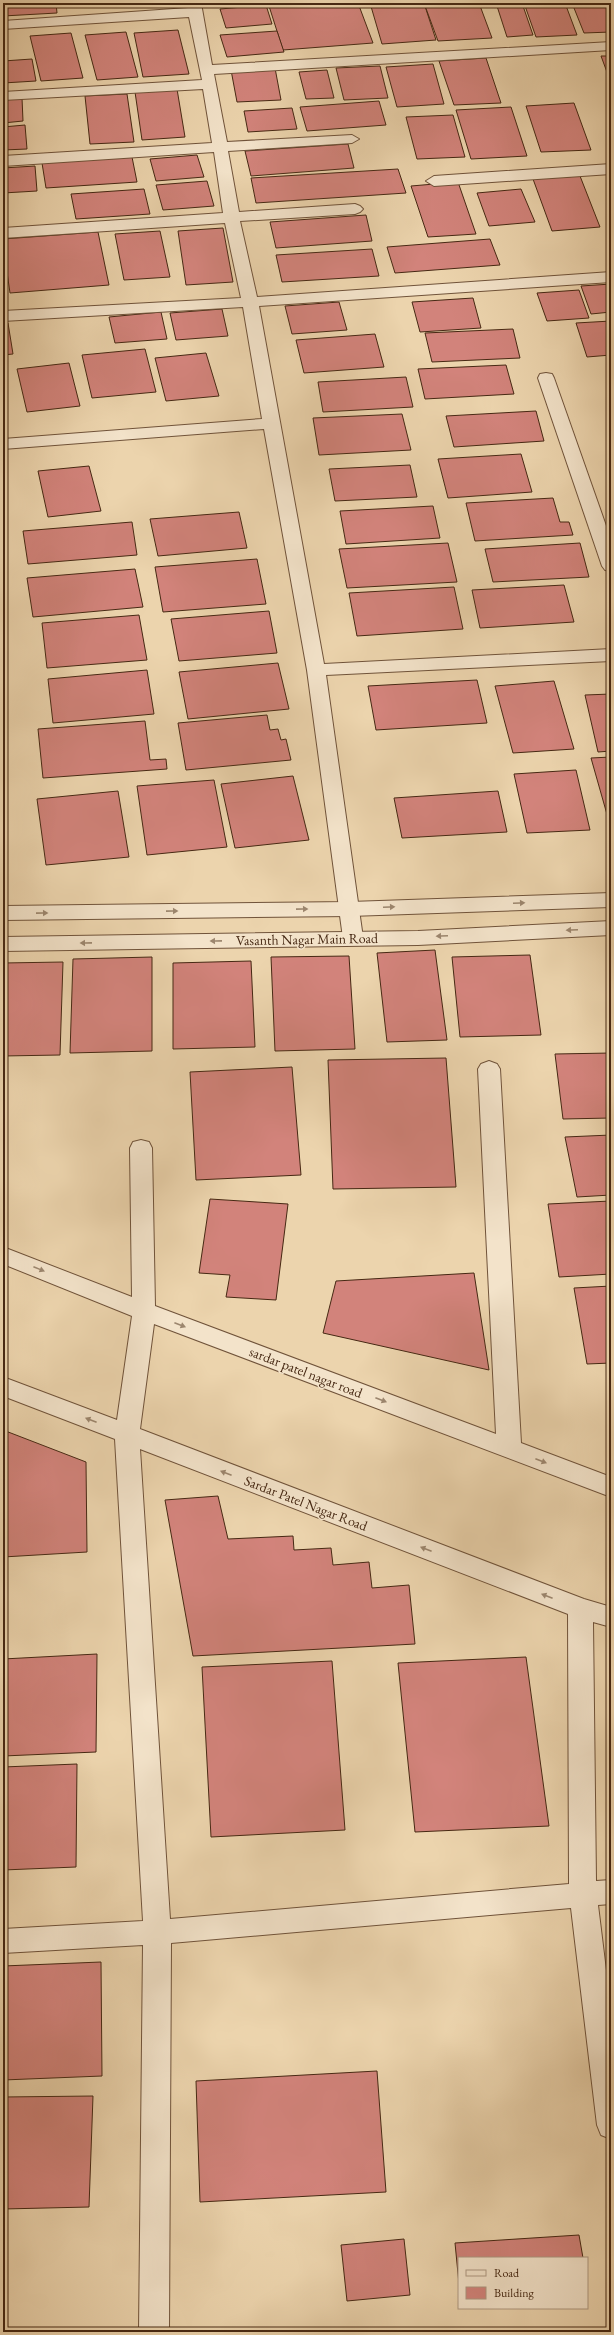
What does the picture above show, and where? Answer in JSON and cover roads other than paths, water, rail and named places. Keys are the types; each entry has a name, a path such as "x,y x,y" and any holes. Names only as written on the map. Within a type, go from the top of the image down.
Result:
{"street":[{"path":"3,25 195,8 232,219 250,302 316,670 353,938"},
{"path":"3,96 208,77 611,46"},
{"path":"3,161 352,139"},
{"path":"434,181 611,169"},
{"path":"3,234 232,219 355,209"},
{"path":"3,316 250,302 611,277"},
{"path":"546,378 611,566"},
{"path":"3,444 271,423"},
{"path":"316,670 611,655"},
{"path":"3,913 350,909 611,900"},
{"name":"Vasanth Nagar Main Road","path":"3,944 418,938 611,928"},
{"path":"488,1069 509,1449"},
{"path":"141,1148 144,1311 127,1435 157,1932 154,2332"},
{"name":"sardar patel nagar road","path":"3,1254 144,1311 611,1487"},
{"name":"Sardar Patel Nagar Road","path":"3,1386 127,1435 580,1608 611,1617"},
{"path":"580,1608 583,1895 611,2125"},
{"path":"3,1941 157,1932 611,1892"}]}
